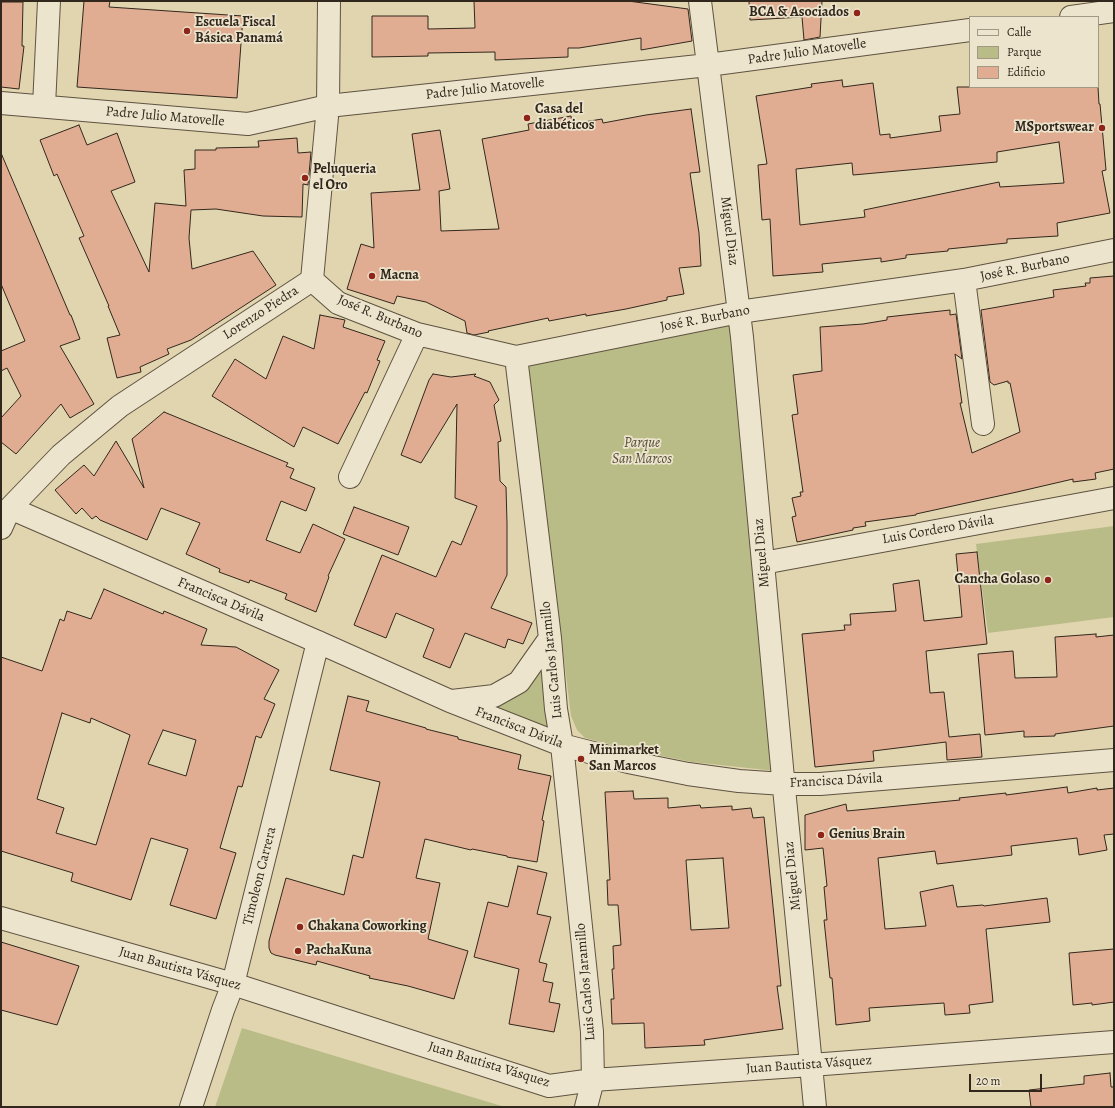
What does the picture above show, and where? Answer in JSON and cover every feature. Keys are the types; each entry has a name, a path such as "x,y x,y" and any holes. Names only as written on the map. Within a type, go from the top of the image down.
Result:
{"street":[{"path":"44,106 49,1"},
{"name":"Lorenzo Piedra","path":"1,528 10,508 61,455 120,406 312,280 328,106 329,1"},
{"name":"Miguel Diaz","path":"700,1 742,337 814,1107"},
{"path":"1078,16 1114,11"},
{"name":"Padre Julio Matovelle","path":"1,103 248,124 328,106 708,65 969,30"},
{"name":"José R. Burbano","path":"312,280 338,303 417,334 516,356 739,312 964,280 1114,250"},
{"path":"964,280 983,424"},
{"path":"350,477 417,334"},
{"name":"Luis Carlos Jaramillo","path":"516,356 550,638 556,708 562,746 592,1032 593,1080 586,1107"},
{"name":"Luis Cordero Dávila","path":"763,563 1114,498"},
{"name":"Francisca Dávila","path":"10,508 450,701 562,746 628,762 688,774 739,781 784,784 828,784 1114,760"},
{"path":"450,701 494,696 519,682 550,638"},
{"name":"Timoleon Carrera","path":"192,1107 223,1010 233,984 318,642"},
{"name":"Juan Bautista Vásquez","path":"1,918 233,984 549,1086 593,1080 1114,1042"}],"green space":[{"name":"Parque San Marcos","path":"734,324 776,771 692,762 632,750 585,738 577,730 571,716 527,364"},
{"name":"Cancha Golaso","path":"1114,526 1114,617 988,633 976,544"},
{"path":"546,654 553,735 476,706"},
{"path":"242,1028 505,1107 215,1107"}],"building":[{"path":"84,1 110,1 109,7 243,16 237,98 77,87"},
{"path":"474,1 628,1 688,9 692,41 641,50 641,38 579,48 568,48 568,57 495,60 495,52 428,53 428,56 372,57 372,16 428,16 428,29 475,28"},
{"path":"749,1 822,1 820,37 804,40 802,17 750,20"},
{"path":"1,2 23,2 22,46 24,46 19,89 1,87"},
{"path":"842,80 843,87 873,83 880,135 890,134 890,138 941,131 939,116 960,114 957,87 1098,88 1106,170 1102,171 1110,213 1057,223 1058,236 1007,239 1007,243 906,255 906,258 881,262 881,258 822,264 823,272 773,276 770,219 762,220 758,165 767,164 756,96 812,87 811,84","holes":["1059,142 1064,183 1000,187 999,182 864,210 865,217 800,225 796,169 852,163 853,175 997,162 997,152"]},
{"path":"691,109 700,172 690,173 699,233 701,266 679,268 684,294 667,297 667,300 626,309 586,316 586,314 549,321 548,318 474,335 467,333 465,321 426,302 397,296 394,304 347,289 361,244 374,248 371,193 420,190 412,134 440,130 450,189 439,191 441,231 499,229 482,139 529,130 528,124 571,116 572,124 602,119 603,123"},
{"path":"79,125 87,145 117,133 135,182 111,191 149,272 155,203 186,206 184,170 195,169 195,150 259,147 258,141 297,138 298,153 311,152 308,185 303,184 302,217 263,216 216,209 191,210 189,238 192,269 253,251 276,285 191,340 167,349 169,354 140,367 141,372 117,378 107,338 120,335 79,238 84,236 57,174 54,176 40,140"},
{"path":"1,153 80,339 60,346 94,404 70,418 61,404 16,454 1,442 1,418 21,396 7,368 1,371 1,351 25,341 1,284"},
{"path":"1114,276 1114,469 1095,473 1096,479 1073,482 1073,479 916,515 865,522 866,526 853,528 853,530 797,542 792,517 796,516 792,498 801,496 800,492 803,492 792,415 798,414 793,375 822,371 820,327 863,324 887,320 887,317 950,310 950,315 956,314 962,359 955,354 962,403 960,403 972,453 1020,432 1010,383 1008,383 1008,381 994,385 990,382 981,310 1054,297 1053,290 1086,286 1085,283 1090,283 1090,278"},
{"path":"320,315 345,320 343,327 385,341 377,360 380,361 367,393 365,392 338,444 303,427 294,447 212,396 235,359 266,379 283,336 314,349"},
{"path":"433,374 451,377 476,374 474,376 490,382 499,400 494,405 501,441 498,442 500,481 506,487 507,575 491,608 532,623 523,644 508,639 505,648 465,633 450,668 423,657 434,629 396,613 386,638 354,625 382,555 436,577 452,541 461,545 477,506 455,498 457,404 421,463 401,455 429,380"},
{"path":"164,412 288,463 286,466 294,469 290,478 315,488 306,511 281,501 266,540 300,553 313,524 345,539 328,576 329,577 316,612 285,599 287,594 250,580 249,583 219,572 220,569 186,554 200,523 161,508 147,540 100,520 96,516 92,519 82,508 76,514 55,490 84,465 94,476 116,441 144,488 132,439"},
{"path":"354,507 409,527 398,555 343,534"},
{"path":"977,552 987,644 926,651 930,693 944,692 949,737 980,734 982,757 947,760 946,742 873,751 874,761 815,767 802,634 845,630 844,625 851,625 850,614 896,611 893,584 919,580 924,621 962,617 956,554"},
{"path":"104,589 163,614 164,611 207,629 201,645 236,647 279,670 264,699 275,704 261,738 256,736 242,787 238,786 220,848 236,853 216,919 170,905 188,849 151,838 131,900 71,881 73,873 1,851 1,657 42,671 60,619 64,621 67,611 91,619","holes":["62,713 90,723 91,718 130,735 96,845 56,833 64,808 37,799","163,730 196,740 186,776 148,764"]},
{"path":"1096,634 1096,637 1114,635 1114,726 1055,734 1055,736 1024,737 1024,731 985,735 978,654 1013,651 1015,678 1057,677 1055,637"},
{"path":"348,696 369,701 366,711 458,737 458,739 521,755 518,769 551,776 542,820 544,821 537,862 471,850 425,839 416,878 440,883 428,939 468,951 454,999 408,986 369,978 370,976 317,961 316,965 275,955 271,953 269,948 269,941 286,878 344,895 353,855 363,858 380,782 330,770"},
{"path":"1067,787 1068,793 1097,788 1097,790 1114,788 1114,834 1104,835 1107,850 1079,855 1077,838 1011,846 1012,855 937,864 935,851 878,858 885,929 926,926 920,892 953,885 957,907 984,906 1047,898 1050,922 986,929 993,1002 969,1005 970,1013 945,1015 944,1003 869,1008 870,1021 836,1025 832,978 830,978 824,920 827,920 824,887 827,886 823,848 805,850 805,815 846,804 847,811 960,800 959,798 1006,793 1006,795"},
{"path":"633,791 634,799 668,798 668,808 700,805 701,808 732,806 732,810 751,808 753,818 764,817 781,986 777,986 783,1029 704,1040 705,1045 645,1048 644,1023 612,1024 611,999 614,999 612,969 614,969 613,946 621,945 618,905 608,905 607,880 610,880 605,792","holes":["723,858 729,928 691,930 686,860"]},
{"path":"518,866 547,873 537,914 551,917 539,962 547,964 543,981 553,983 549,1002 560,1004 554,1032 509,1024 519,969 474,957 488,902 508,907"},
{"path":"1,942 79,966 57,1025 1,1010"},
{"path":"1114,949 1114,1002 1092,1005 1092,1003 1073,1005 1069,953"},
{"path":"1110,1073 1111,1087 1114,1087 1114,1107 1031,1107 1029,1090 1084,1084 1084,1076"}],"place":[{"name":"BCA & Asociados","path":"857,13"},
{"name":"Escuela Fiscal Básica Panamá","path":"187,31"},
{"name":"Casa del diabéticos","path":"527,118"},
{"name":"MSportswear","path":"1102,128"},
{"name":"Peluqueria el Oro","path":"305,178"},
{"name":"Macna","path":"372,276"},
{"name":"Cancha Golaso","path":"1048,580"},
{"name":"Minimarket San Marcos","path":"581,759"},
{"name":"Genius Brain","path":"821,835"},
{"name":"Chakana Coworking","path":"300,927"},
{"name":"PachaKuna","path":"298,951"}]}
